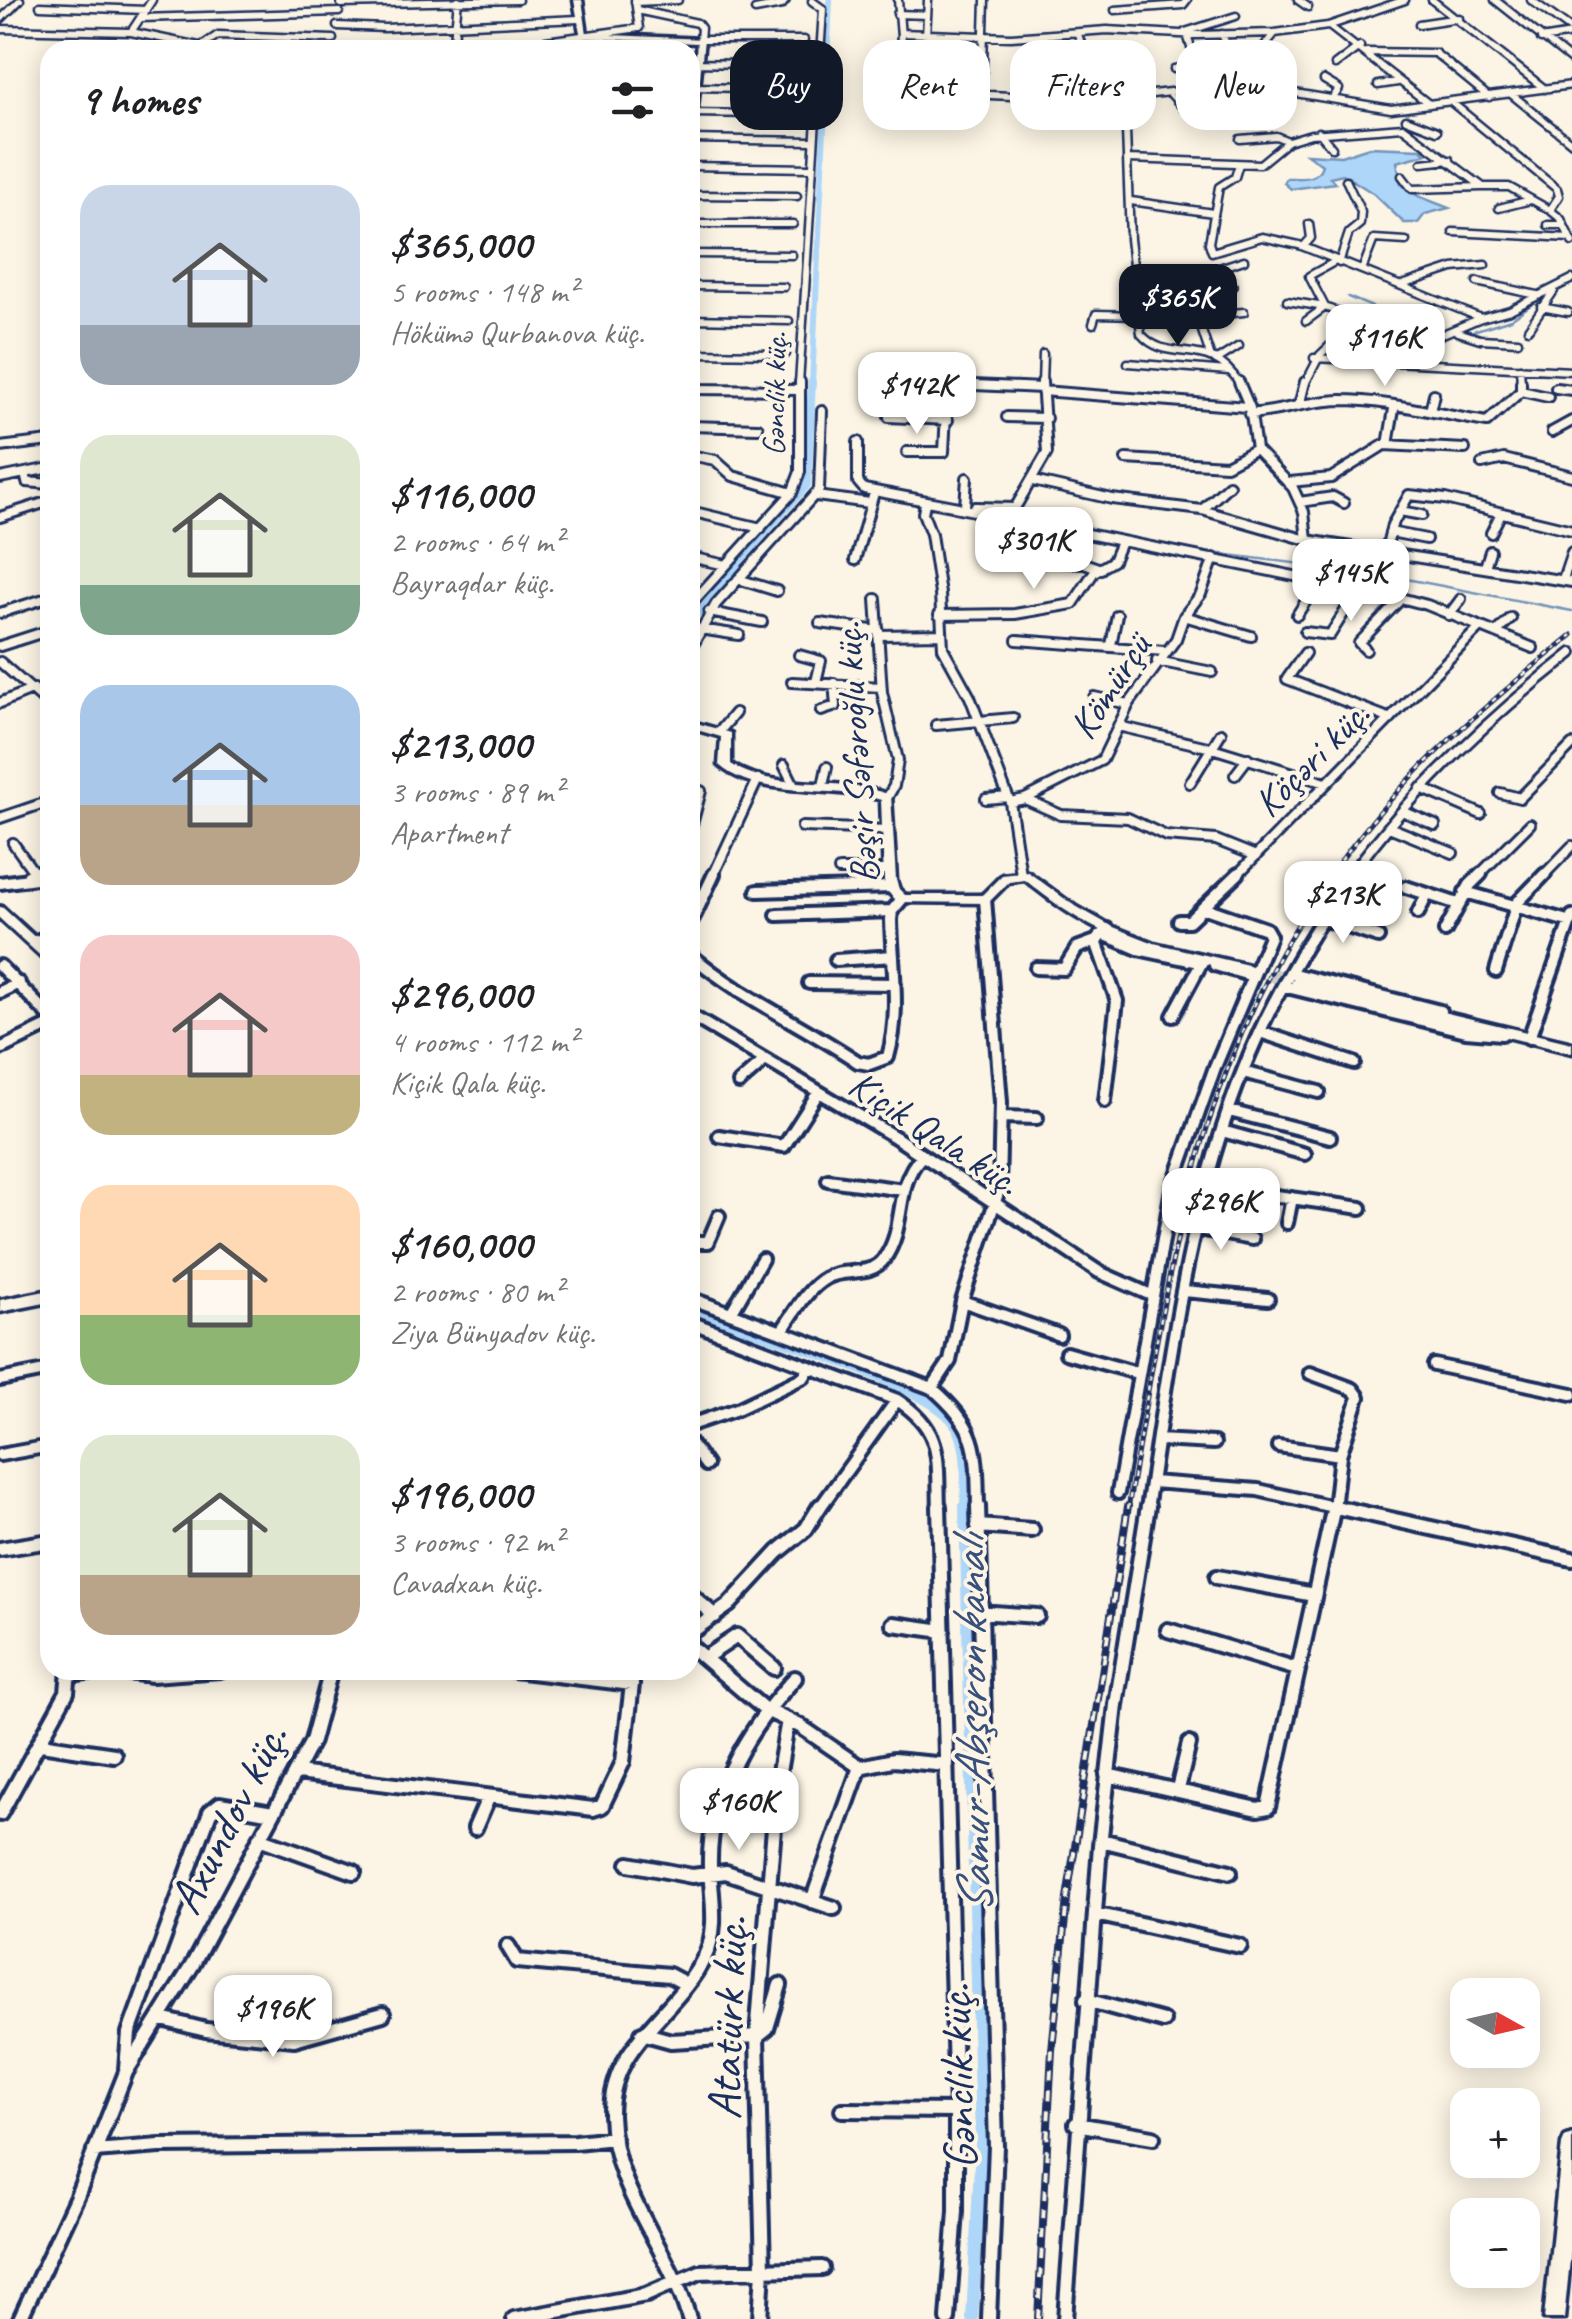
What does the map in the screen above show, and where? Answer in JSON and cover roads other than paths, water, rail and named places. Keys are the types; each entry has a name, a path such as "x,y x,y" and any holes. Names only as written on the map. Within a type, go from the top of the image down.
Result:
{"street":[{"path":"0,20 20,0"},
{"path":"31,15 46,0"},
{"path":"131,32 152,0"},
{"path":"140,18 341,5 518,0"},
{"path":"578,0 581,40"},
{"path":"636,4 678,0"},
{"path":"754,10 786,0"},
{"path":"898,0 900,40"},
{"path":"926,40 928,0"},
{"path":"984,40 985,0"},
{"path":"1113,0 1120,30"},
{"path":"1115,10 1186,4 1186,0"},
{"path":"1298,0 1308,7"},
{"path":"901,33 1044,37 1120,30 1222,34 1251,29 1274,33 1328,26 1406,0"},
{"path":"1432,0 1545,89"},
{"path":"1495,0 1572,62"},
{"path":"1532,0 1572,32"},
{"path":"454,40 458,1"},
{"name":"Gənclik küç.","path":"812,1 823,9 820,40"},
{"path":"636,4 697,24 701,28 700,40 730,40"},
{"path":"585,40 641,26 636,4"},
{"path":"210,40 218,34 333,39 341,5"},
{"path":"40,6 146,10"},
{"path":"1171,6 1179,14"},
{"path":"897,14 927,15"},
{"path":"1184,34 1236,16"},
{"path":"697,24 705,18"},
{"path":"1418,24 1459,18"},
{"path":"337,26 580,19"},
{"path":"1328,26 1363,49 1430,105"},
{"path":"0,29 131,32 168,40"},
{"path":"1541,39 1572,32"},
{"path":"1269,40 1274,33"},
{"path":"1078,34 1080,40"},
{"path":"1184,34 1186,40"},
{"path":"1222,34 1224,40"},
{"path":"1335,65 1363,49 1435,53 1489,97"},
{"path":"700,62 730,63"},
{"path":"1324,80 1338,89 1334,98"},
{"path":"1378,85 1398,82"},
{"path":"1297,93 1385,110 1568,86 1572,94"},
{"path":"700,87 730,88"},
{"path":"1156,95 1176,92"},
{"path":"1170,93 1176,100"},
{"path":"1511,94 1572,144"},
{"path":"1353,111 1358,102"},
{"path":"1452,102 1557,189 1559,196 1550,210"},
{"path":"700,112 730,113"},
{"path":"1129,159 1265,163 1288,142 1319,132 1404,123 1427,125 1437,131"},
{"path":"1404,123 1483,187"},
{"name":"Gənclik küç.","path":"700,594 792,494 800,472 799,390 813,130"},
{"path":"1126,130 1141,334 1151,345 1213,357 1240,346"},
{"path":"1319,132 1332,148"},
{"path":"1559,132 1572,132"},
{"path":"1240,139 1276,136 1288,142"},
{"path":"700,141 812,141"},
{"path":"1422,163 1450,160"},
{"path":"1239,164 1235,178 1220,184 1208,248 1212,252 1262,238 1304,246 1482,318"},
{"path":"700,166 811,168"},
{"path":"1402,176 1412,189 1509,187 1550,210 1571,240 1495,238 1453,232"},
{"path":"1325,307 1308,278 1337,262 1349,233 1360,224 1361,217 1346,180"},
{"path":"700,196 797,196"},
{"path":"1499,208 1532,200"},
{"path":"1131,201 1213,214"},
{"path":"700,224 792,224"},
{"path":"780,224 780,237"},
{"path":"1304,246 1310,238 1309,224"},
{"path":"1548,225 1564,225"},
{"path":"1362,270 1374,239 1406,241"},
{"path":"700,254 792,255"},
{"path":"1218,280 1222,267 1244,260"},
{"path":"1402,285 1452,268 1485,265"},
{"path":"1136,273 1196,283 1218,280 1232,286"},
{"path":"1367,329 1429,340 1458,332 1572,280"},
{"path":"1478,282 1538,295"},
{"path":"700,286 784,287"},
{"path":"1528,329 1540,307 1559,288"},
{"path":"1288,301 1325,307 1357,320 1332,338 1314,358 1300,402"},
{"path":"1306,320 1325,307"},
{"path":"1540,307 1568,312"},
{"path":"1244,312 1198,316 1213,357 1242,383 1256,449 1280,467 1300,502 1307,540"},
{"path":"1093,324 1100,314 1140,315"},
{"path":"700,319 788,321"},
{"path":"1458,332 1480,339 1518,341"},
{"path":"700,354 786,354"},
{"path":"954,508 1012,509 1033,482 1047,452 1043,354"},
{"path":"1314,358 1572,370"},
{"path":"1128,363 1228,371"},
{"path":"907,452 944,452 947,393 952,384 1267,414 1300,402 1353,400 1490,422 1521,391 1520,368"},
{"path":"1556,388 1572,390"},
{"path":"700,389 799,390"},
{"path":"1521,391 1548,396"},
{"path":"1430,411 1434,394"},
{"path":"1388,445 1394,409"},
{"path":"739,635 700,628 738,578 816,496 822,477 822,411"},
{"path":"889,416 948,420"},
{"path":"1007,417 1046,418"},
{"path":"1552,432 1572,421"},
{"path":"700,426 758,428"},
{"path":"0,446 40,442"},
{"path":"858,442 858,482 874,493 1320,579 1401,599 1532,648"},
{"path":"1290,482 1330,478 1371,450 1388,445 1465,450"},
{"path":"1126,459 1226,465 1240,461 1256,449"},
{"path":"700,458 715,460 733,476 792,494"},
{"path":"1482,464 1504,459 1572,476"},
{"path":"0,478 40,470"},
{"path":"25,473 27,482 40,483"},
{"path":"965,506 968,478"},
{"path":"1033,482 1112,499 1202,510 1307,540 1568,580 1572,552"},
{"path":"1202,510 1229,485"},
{"path":"1456,502 1461,491"},
{"path":"856,560 874,493"},
{"path":"1385,553 1390,532 1410,495 1572,530"},
{"path":"816,496 870,504"},
{"path":"1300,502 1334,497 1344,503"},
{"path":"925,503 923,513 931,534 945,654 980,722 1009,800 1021,875"},
{"path":"0,517 40,504"},
{"path":"1400,511 1422,515"},
{"path":"700,513 761,528"},
{"path":"1491,532 1501,513"},
{"path":"995,543 1004,538 1013,521"},
{"path":"1390,532 1426,538"},
{"path":"938,615 1016,614 1066,606 1077,600 1090,577 1113,561 1120,542"},
{"path":"1485,567 1490,552"},
{"name":"Kömürçü","path":"986,799 1025,799 1098,764 1129,704 1176,639 1184,616 1201,594 1214,558"},
{"path":"700,559 726,565"},
{"path":"1029,561 1074,562 1101,569"},
{"path":"738,578 776,591"},
{"path":"1297,616 1320,579"},
{"path":"1305,632 1330,635 1359,589"},
{"name":"Bəşir Səfəroğlu küç.","path":"876,599 881,687 893,728 897,764 895,785 886,798 891,887 902,899 985,899"},
{"path":"1366,650 1360,642 1401,599"},
{"path":"1449,615 1461,599"},
{"path":"0,614 40,601"},
{"path":"709,612 762,622"},
{"path":"1111,645 1117,615"},
{"path":"1184,616 1251,636"},
{"path":"1496,633 1511,618"},
{"path":"820,623 879,633 940,634"},
{"name":"Köçəri küç.","path":"1179,921 1189,921 1205,908 1480,627"},
{"path":"0,646 40,633"},
{"path":"1017,640 1165,651"},
{"path":"1306,654 1287,679 1391,719"},
{"path":"799,655 821,660 816,682"},
{"path":"1065,2319 1076,2124 1107,1775 1184,1291 1222,1131 1260,1032 1320,918 1421,788 1497,712 1570,656"},
{"path":"1157,661 1212,672"},
{"path":"3,667 40,691"},
{"path":"792,682 881,687"},
{"path":"822,711 836,706 834,682"},
{"path":"0,703 40,693"},
{"path":"1094,697 1129,704"},
{"path":"720,731 735,713"},
{"path":"936,726 1013,718"},
{"path":"700,726 720,731 728,739 727,768 758,779 886,798"},
{"path":"1118,726 1212,748 1326,783"},
{"path":"1190,783 1221,733"},
{"path":"1500,793 1520,798 1572,746"},
{"path":"1235,775 1248,758"},
{"path":"784,765 793,782"},
{"path":"823,786 827,767"},
{"path":"700,903 758,779"},
{"path":"1421,788 1482,814"},
{"path":"1025,799 1061,815 1122,817 1166,836 1216,840 1256,856"},
{"path":"0,818 40,804"},
{"path":"1402,811 1435,824"},
{"path":"1445,930 1465,892 1530,824"},
{"path":"802,827 889,830"},
{"path":"1389,827 1454,853"},
{"path":"12,844 29,875"},
{"path":"1496,971 1514,909 1529,888 1572,846"},
{"path":"0,883 40,870"},
{"path":"839,870 889,870"},
{"path":"29,875 40,876"},
{"path":"932,1388 950,1361 962,1302 1000,1190 1001,1117 989,912 985,899 1006,878 1021,875 1038,880 1102,935 1138,948 1250,972"},
{"path":"757,892 891,887"},
{"path":"1406,887 1458,904"},
{"path":"1465,892 1514,909 1571,919 1530,1038"},
{"path":"1418,913 1427,895"},
{"name":"Bəşir Səfəroğlu küç.","path":"700,962 730,988 802,1024 853,1060 869,1064 884,1060 891,1049 895,984 892,911 902,899"},
{"path":"1118,1493 1150,1294 1172,1189 1250,972 1270,941 1269,932 1205,908"},
{"path":"777,916 892,911"},
{"path":"0,912 40,949"},
{"path":"1320,918 1378,937"},
{"path":"1102,935 1117,1001 1106,1101"},
{"path":"1036,968 1064,969 1077,948 1102,935 1250,972"},
{"path":"33,942 40,940"},
{"path":"836,960 894,956"},
{"path":"1172,1016 1202,962"},
{"path":"0,966 40,1005"},
{"path":"1290,980 1572,1048"},
{"path":"809,982 895,984"},
{"path":"0,992 19,983"},
{"name":"Kiçik Qala küç.","path":"700,1021 895,1137 1099,1272 1150,1294"},
{"path":"0,1049 40,1030"},
{"path":"1260,1032 1354,1063"},
{"path":"740,1083 764,1062"},
{"path":"1243,1072 1319,1092"},
{"path":"719,1136 784,1146 818,1093"},
{"path":"1229,1111 1330,1137"},
{"path":"1001,1117 1037,1118"},
{"path":"895,1137 906,1128"},
{"path":"1222,1131 1306,1154"},
{"path":"781,1332 828,1276 876,1268 882,1263 900,1232 908,1168 921,1157"},
{"path":"828,1180 904,1190"},
{"path":"1206,1186 1361,1208"},
{"path":"1287,1223 1292,1198"},
{"path":"700,1242 708,1242 719,1216"},
{"path":"1198,1228 1252,1238"},
{"path":"731,1313 762,1259"},
{"path":"1184,1291 1268,1299"},
{"path":"0,1306 40,1298"},
{"name":"Gənclik küç.","path":"700,1302 932,1388 948,1398 968,1426 977,1464 996,2161 989,2319"},
{"path":"962,1302 1059,1335"},
{"name":"Gənclik küç.","path":"700,1326 897,1400 926,1422 940,1454 956,2111 956,2211 948,2319"},
{"path":"1066,1353 1137,1373"},
{"path":"1434,1365 1572,1394"},
{"path":"700,1422 804,1378 810,1367"},
{"path":"0,1380 40,1372"},
{"path":"1107,1775 1258,1809 1268,1806 1334,1507 1340,1455 1358,1393 1310,1372"},
{"path":"700,1626 806,1529 835,1482 897,1400"},
{"path":"1158,1440 1214,1442"},
{"path":"1278,1446 1340,1455"},
{"path":"0,1455 40,1448"},
{"path":"700,1457 706,1465"},
{"path":"1152,1482 1244,1488 1572,1559"},
{"path":"978,1526 1032,1530"},
{"path":"0,1549 40,1542"},
{"path":"1217,1576 1314,1596"},
{"path":"700,1603 715,1616"},
{"path":"979,1612 1037,1616"},
{"path":"893,1624 943,1631"},
{"path":"1168,1630 1297,1670"},
{"path":"704,1658 736,1636 774,1668"},
{"path":"700,1655 764,1708 860,1768 893,1760 947,1765"},
{"path":"689,2319 677,2281 634,2204 614,2138 614,2078 618,2065 642,2032 709,1948 713,1922 711,1837 718,1800 764,1708 795,1678"},
{"path":"0,1814 41,1744 67,1692 69,1680"},
{"name":"Axundov küç.","path":"20,2319 126,2072 162,2020 296,1772 316,1730 328,1680"},
{"path":"296,1772 593,1809 602,1806 622,1762 633,1688 623,1680"},
{"name":"Atatürk küç.","path":"760,2319 763,2270 757,2036 778,1778 788,1720"},
{"path":"41,1744 114,1755"},
{"path":"1178,1790 1189,1744"},
{"path":"812,1901 860,1768"},
{"path":"475,1828 488,1798"},
{"path":"126,2072 129,2033 210,1812 220,1804 273,1813"},
{"path":"259,1838 354,1872"},
{"path":"1102,1840 1230,1872"},
{"path":"629,1864 692,1876 726,1872 834,1908"},
{"path":"1094,1914 1240,1946"},
{"path":"508,1946 517,1961 668,1975 684,1983"},
{"path":"642,2032 671,2041 757,2036 768,2028 780,1986"},
{"path":"1086,2000 1163,2020"},
{"path":"162,2020 206,2030 294,2039 383,2014"},
{"path":"842,2110 956,2111"},
{"path":"1076,2124 1153,2137"},
{"path":"94,2151 160,2146 575,2142 614,2138"},
{"path":"1554,2319 1572,2144"},
{"path":"514,2319 628,2300 716,2270 822,2268"}],"water":[{"path":"1369,147 1421,149 1427,154 1397,162 1401,184 1418,196 1449,208 1425,214 1418,223 1404,223 1374,194 1343,174 1330,177 1335,183 1291,189 1284,183 1287,178 1308,178 1320,170 1322,165 1307,154 1341,156"}],"waterway":[{"name":"Samur-Abşeron kanalı","path":"812,384 830,0"},
{"path":"1348,297 1377,309 1355,326"},
{"path":"1473,331 1511,319 1542,297"},
{"path":"1348,330 1358,337 1358,359"},
{"name":"Samur-Abşeron kanalı","path":"700,610 807,485 812,382"},
{"path":"1180,549 1375,573 1572,611"},
{"name":"Samur-Abşeron kanalı","path":"700,1312 868,1373 932,1404 951,1419 962,1439 965,1507"},
{"name":"Samur-Abşeron kanalı","path":"965,1507 981,2145 972,2319"}],"tunnel":[{"path":"1248,969 1296,981"}],"railway":[{"path":"1128,1509 1177,1239 1199,1153 1227,1070 1262,989 1307,910 1386,804 1462,728 1572,635"},
{"path":"1038,2319 1052,2050 1067,1898 1128,1506"}]}
